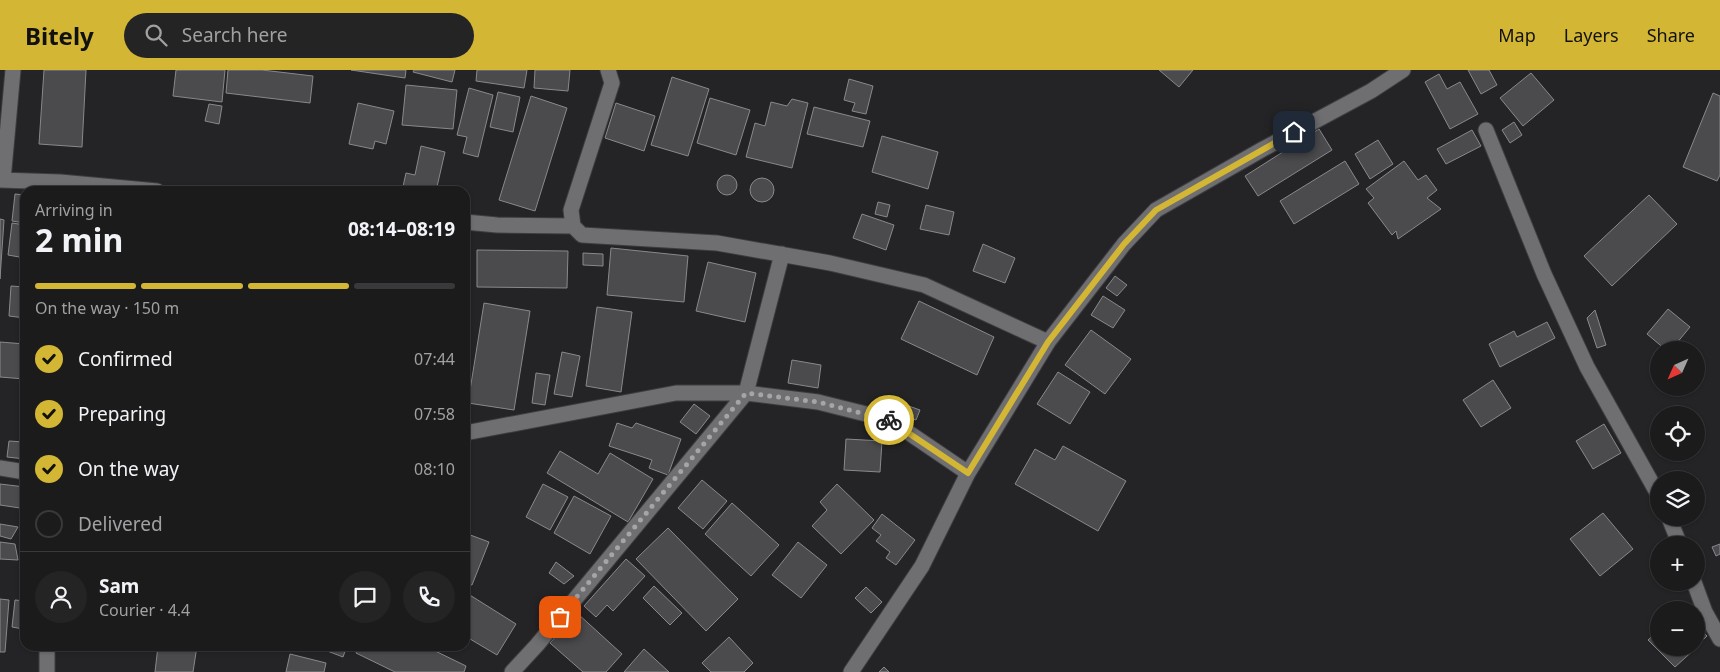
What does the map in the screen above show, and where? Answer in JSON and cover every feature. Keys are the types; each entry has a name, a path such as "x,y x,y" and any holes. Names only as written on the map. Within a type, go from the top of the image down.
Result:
{"street":[{"path":"13,70 1,180 60,182 84,186"},
{"path":"608,70 612,83 571,210 573,226 582,235 717,243 830,263 924,286 1048,342"},
{"path":"851,672 922,566 968,473 1048,342 1124,244 1156,210 1371,91 1403,70"},
{"path":"1486,130 1544,274 1587,367 1650,480"},
{"path":"470,222 497,225 573,226"},
{"path":"512,672 556,622 746,393 782,254"},
{"path":"470,433 676,393 746,393 818,402 890,420 968,473"},
{"path":"0,468 20,471"},
{"path":"1697,591 1705,612 1720,639"},
{"path":"47,651 47,672"}],"building":[{"path":"44,70 86,70 82,147 39,144"},
{"path":"176,70 225,70 222,102 173,96"},
{"path":"228,70 262,70 313,76 310,103 226,93"},
{"path":"351,70 406,70 405,78"},
{"path":"414,70 455,70 452,82 413,72"},
{"path":"477,70 527,70 524,88 476,81"},
{"path":"535,70 570,70 568,91 534,88"},
{"path":"1159,70 1193,70 1179,87"},
{"path":"1468,70 1489,70 1497,85 1481,94"},
{"path":"1531,73 1554,100 1523,126 1500,98"},
{"path":"1439,74 1447,89 1460,82 1478,114 1450,129 1425,82"},
{"path":"672,77 709,89 688,156 651,145"},
{"path":"849,79 873,86 866,114 852,111 855,103 844,100"},
{"path":"406,85 457,90 453,129 402,125"},
{"path":"469,88 493,95 478,157 463,153 467,137 457,135"},
{"path":"498,92 520,97 513,132 490,127"},
{"path":"1713,93 1720,96 1720,175 1717,181 1683,167"},
{"path":"531,96 567,108 535,211 499,200"},
{"path":"710,98 750,110 736,155 697,143"},
{"path":"792,99 808,103 792,168 746,157 755,123 765,126 771,102 787,106"},
{"path":"358,103 394,111 386,144 375,141 373,149 349,144"},
{"path":"616,103 655,116 644,151 605,138"},
{"path":"209,104 222,106 219,124 205,121"},
{"path":"814,107 870,121 863,147 807,134"},
{"path":"1514,122 1522,135 1510,143 1502,130"},
{"path":"1319,129 1332,150 1258,196 1245,176"},
{"path":"1472,130 1481,146 1446,164 1437,149"},
{"path":"882,136 938,152 928,189 872,172"},
{"path":"1378,140 1393,164 1370,179 1355,154"},
{"path":"421,146 445,152 437,186 403,186 406,173 415,175"},
{"path":"1345,161 1359,184 1294,224 1280,201"},
{"path":"1404,161 1418,180 1426,175 1437,190 1427,198 1441,209 1398,239 1396,231 1392,235 1368,203 1374,198 1366,189"},
{"path":"723,175 731,175 737,181 737,189 731,195 723,195 717,189 717,181"},
{"path":"762,178 771,181 774,190 771,199 762,202 753,199 750,190 753,181"},
{"path":"15,194 20,194 20,222 12,221"},
{"path":"1649,195 1677,224 1612,286 1584,256"},
{"path":"878,202 890,205 887,217 875,214"},
{"path":"926,205 954,212 949,235 920,229"},
{"path":"862,214 894,225 886,250 853,238"},
{"path":"0,219 4,220 0,279"},
{"path":"12,223 20,224 20,257 8,255"},
{"path":"983,244 1015,258 1005,283 973,271"},
{"path":"611,248 688,256 684,302 607,295"},
{"path":"477,250 568,251 567,288 477,287"},
{"path":"583,253 603,254 603,266 583,265"},
{"path":"708,262 756,273 745,322 696,311"},
{"path":"1115,276 1127,285 1117,296 1106,288"},
{"path":"11,286 20,287 20,317 9,316"},
{"path":"1103,296 1125,310 1113,328 1091,315"},
{"path":"919,301 994,337 977,375 901,339"},
{"path":"484,303 530,311 514,410 470,403 470,390"},
{"path":"597,307 632,312 621,392 586,386"},
{"path":"1668,309 1690,327 1678,341 1655,341 1647,334"},
{"path":"1595,310 1606,345 1597,348 1587,318"},
{"path":"1547,322 1555,338 1500,367 1489,344 1514,331 1517,337"},
{"path":"1091,330 1131,359 1105,394 1065,365"},
{"path":"0,342 20,344 20,379 0,377"},
{"path":"562,352 580,356 572,397 554,394"},
{"path":"792,360 821,365 818,388 788,383"},
{"path":"1058,372 1090,392 1070,424 1037,404"},
{"path":"536,373 550,375 545,405 532,403"},
{"path":"1493,380 1511,408 1481,427 1463,400"},
{"path":"892,400 920,410 916,420 888,410"},
{"path":"694,404 710,416 696,434 680,422"},
{"path":"617,423 632,428 636,423 681,439 668,475 649,468 652,460 609,446"},
{"path":"1604,424 1621,453 1593,469 1576,441"},
{"path":"846,439 882,441 880,472 844,470"},
{"path":"9,441 20,442 20,458 7,457"},
{"path":"1063,446 1126,481 1098,531 1015,484 1035,449 1055,460"},
{"path":"560,451 598,474 610,453 653,479 628,522 547,473"},
{"path":"702,480 727,501 703,529 678,508"},
{"path":"0,484 20,486 20,508 0,505"},
{"path":"543,484 568,497 550,530 526,517"},
{"path":"837,484 874,520 841,554 812,526 827,510 820,502"},
{"path":"574,496 611,516 590,554 554,533"},
{"path":"732,503 779,545 751,576 705,534"},
{"path":"1603,513 1633,549 1600,576 1570,539"},
{"path":"882,514 915,540 896,565 886,558 890,552 876,541 881,535 872,528"},
{"path":"0,524 18,527 11,539 0,536"},
{"path":"668,528 738,599 706,631 636,559"},
{"path":"470,535 489,542 472,585 470,584"},
{"path":"0,542 15,544 18,560 0,559"},
{"path":"798,542 827,565 801,598 772,575"},
{"path":"1720,544 1720,554 1716,556 1712,547"},
{"path":"626,559 645,576 613,611 607,605 596,617 584,606"},
{"path":"556,562 574,576 564,584 549,573"},
{"path":"654,586 682,613 670,625 643,598"},
{"path":"866,587 882,602 871,613 855,598"},
{"path":"470,595 516,624 497,655 470,639"},
{"path":"0,599 9,600 5,652 0,652"},
{"path":"15,600 20,600 20,628 12,627"},
{"path":"577,613 622,654 606,672 583,672 550,643"},
{"path":"729,637 753,663 744,672 711,672 702,663"},
{"path":"644,649 669,672 624,672"},
{"path":"157,651 196,651 193,672 155,672"},
{"path":"327,651 345,651 343,657"},
{"path":"357,651 435,651 466,666 464,672 395,672 356,653"},
{"path":"290,654 326,663 324,672 286,672"},
{"path":"1664,656 1687,656 1675,667"},
{"path":"884,667 889,672 879,672"}],"way so far":[{"path":"560,617 746,393 818,402 889,420"}],"route":[{"path":"889,420 968,473 1048,342 1124,244 1156,210 1294,132"}]}
